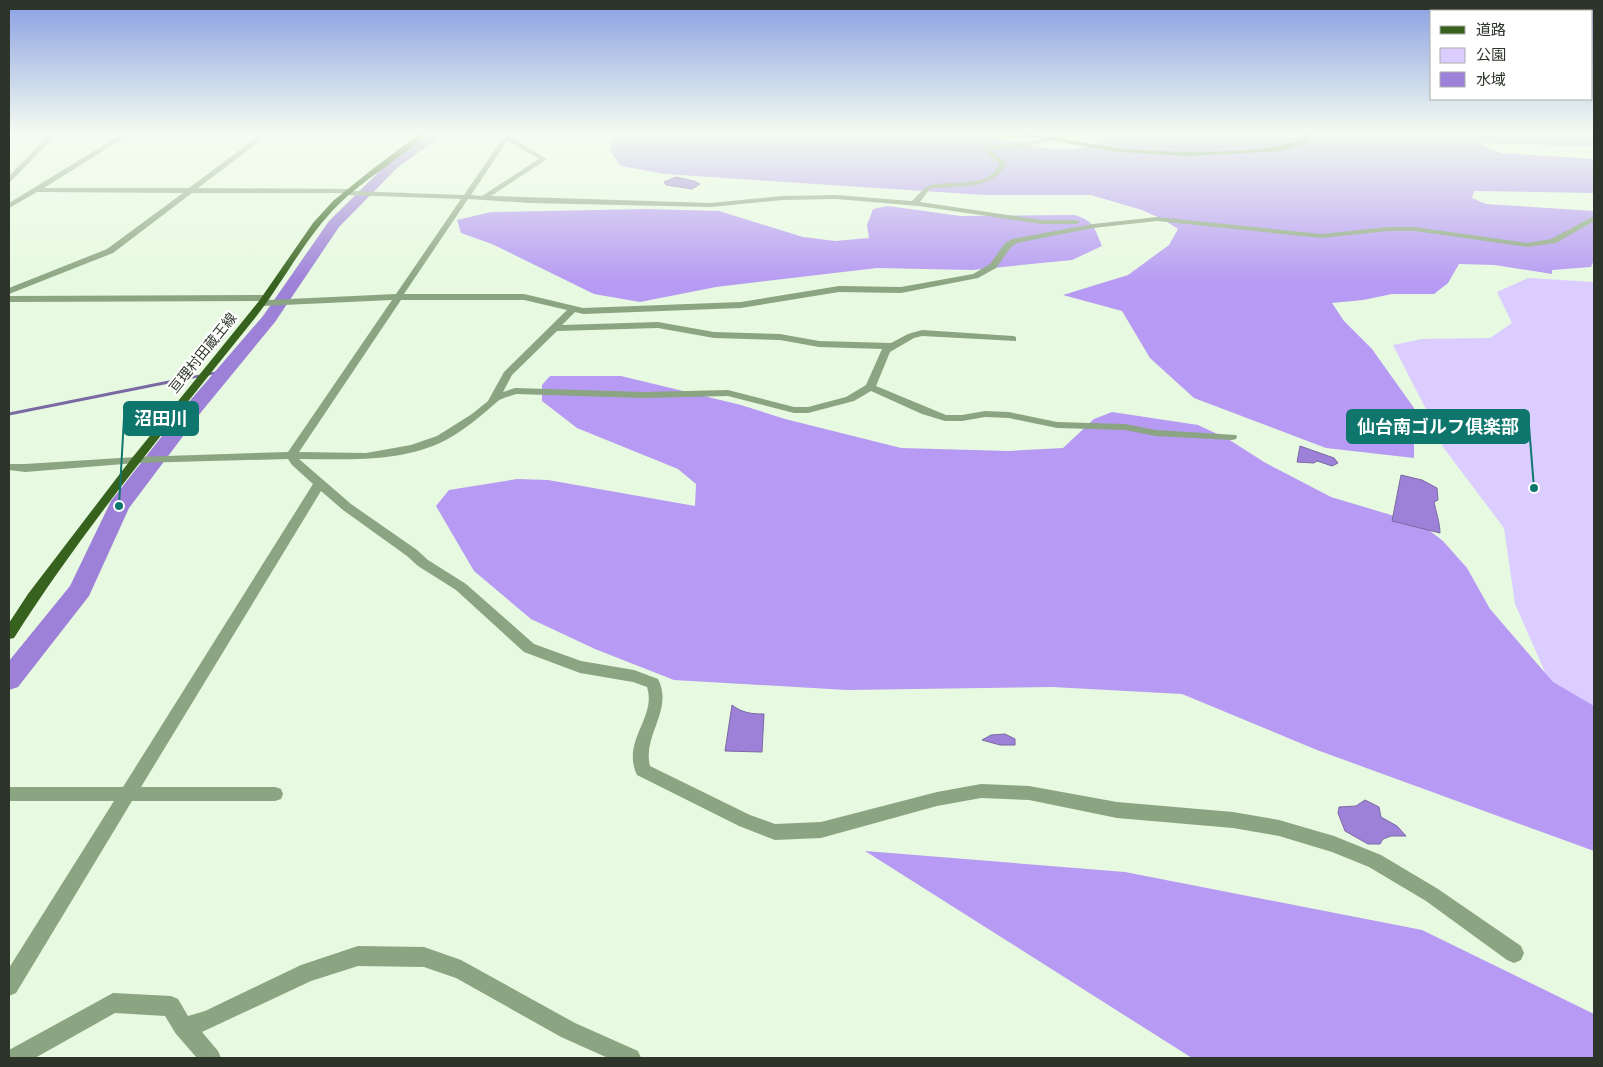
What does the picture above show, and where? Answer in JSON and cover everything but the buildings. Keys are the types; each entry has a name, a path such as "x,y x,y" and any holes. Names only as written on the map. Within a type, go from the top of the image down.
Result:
{"main road":[{"name":"亘理村田蔵王線","path":"9,634 33,597 136,460 264,300 316,225 348,192 359,184"}],"street":[{"path":"9,206 45,184"},
{"path":"9,292 110,251 200,184"},
{"path":"291,455 475,184"},
{"path":"484,198 503,184"},
{"path":"914,204 933,186 964,184"},
{"path":"35,190 348,192 530,201 711,205 783,198 829,197 914,204 1042,222 1078,222 1093,226"},
{"path":"9,298 264,300 524,297 573,309 608,311 721,307 767,302 839,289 901,290 975,276 993,266 1008,245 1015,241 1093,226 1145,219 1170,219 1322,236 1388,229 1415,229 1527,245 1553,241 1594,218"},
{"path":"9,467 25,468 136,460 291,455 366,456 413,448 441,438 476,416 494,399 508,374 573,309"},
{"path":"553,328 658,325 714,336 780,337 819,344 890,346 922,333 1013,339"},
{"path":"494,399 516,391 627,395 728,393 794,410 808,410 850,399 870,387 879,364 890,346"},
{"path":"870,387 926,412 945,418 962,418 985,414 1009,415 1057,425 1126,427 1156,433 1232,437"},
{"path":"291,455 296,464 347,507 412,553 423,563 461,587 529,648 580,667 634,676 653,683 656,688 656,702 640,755 643,770 745,821 775,832 821,830 936,799 981,791 1029,793 1118,810 1233,820 1270,827 1334,844 1375,861 1432,895 1514,954"},
{"path":"9,986 319,484"},
{"path":"9,794 275,794"},
{"path":"183,1026 207,1021 308,972 358,956 424,957 461,970 568,1030 631,1058"},
{"path":"14,1058 113,1004 171,1006 183,1026 211,1058"}],"green space":[{"path":"1528,278 1594,282 1594,757 1578,747 1515,604 1504,528 1443,447 1430,417 1393,345 1422,339 1490,338 1512,323 1497,292"}],"shaded area":[{"path":"814,184 1594,184 1594,193 1474,191 1472,198 1486,204 1594,211 1594,260 1591,267 1552,270 1552,274 1495,265 1459,264 1448,283 1434,294 1392,294 1363,300 1332,303 1344,321 1372,349 1414,408 1414,458 1326,448 1194,398 1150,358 1122,311 1063,295 1128,275 1169,245 1178,229 1164,220 1142,210 1091,195 984,195"},
{"path":"888,206 961,216 1075,215 1087,220 1093,226 1102,246 1072,260 972,270 877,268 716,287 640,302 594,294 492,244 461,233 457,220 491,212 647,209 719,211 803,237 835,241 869,238 867,225 873,209"},
{"path":"550,376 621,376 741,405 785,419 901,448 1009,451 1063,448 1094,419 1112,412 1198,425 1228,439 1264,462 1331,497 1421,524 1443,541 1467,568 1490,609 1553,682 1594,706 1594,851 1317,750 1182,694 1052,687 847,690 674,680 595,649 531,619 474,571 436,506 449,490 517,479 548,480 695,506 696,484 678,469 577,428 542,401 542,385"},
{"path":"865,851 1125,872 1422,930 1594,1014 1594,1058 1192,1058"}],"water":[{"path":"665,184 700,184 692,189"},
{"path":"1300,446 1334,458 1338,463 1332,466 1317,461 1314,463 1297,462"},
{"path":"1401,475 1422,480 1437,488 1438,500 1434,502 1440,533 1392,521"},
{"path":"732,705 747,712 764,714 762,752 725,751"},
{"path":"1005,734 1015,739 1015,745 1000,745 982,740 991,735"},
{"path":"1365,800 1379,807 1381,817 1397,826 1406,836 1391,836 1383,839 1380,844 1368,844 1345,831 1338,813 1339,807 1356,806"}],"waterway":[{"path":"9,680 80,590 119,506 195,407 269,319 334,224 373,184"},
{"path":"173,381 225,371"},
{"path":"9,414 179,380"}],"place":[{"name":"仙台南ゴルフ俱楽部","path":"1534,488"},
{"name":"沼田川","path":"119,506"}]}
